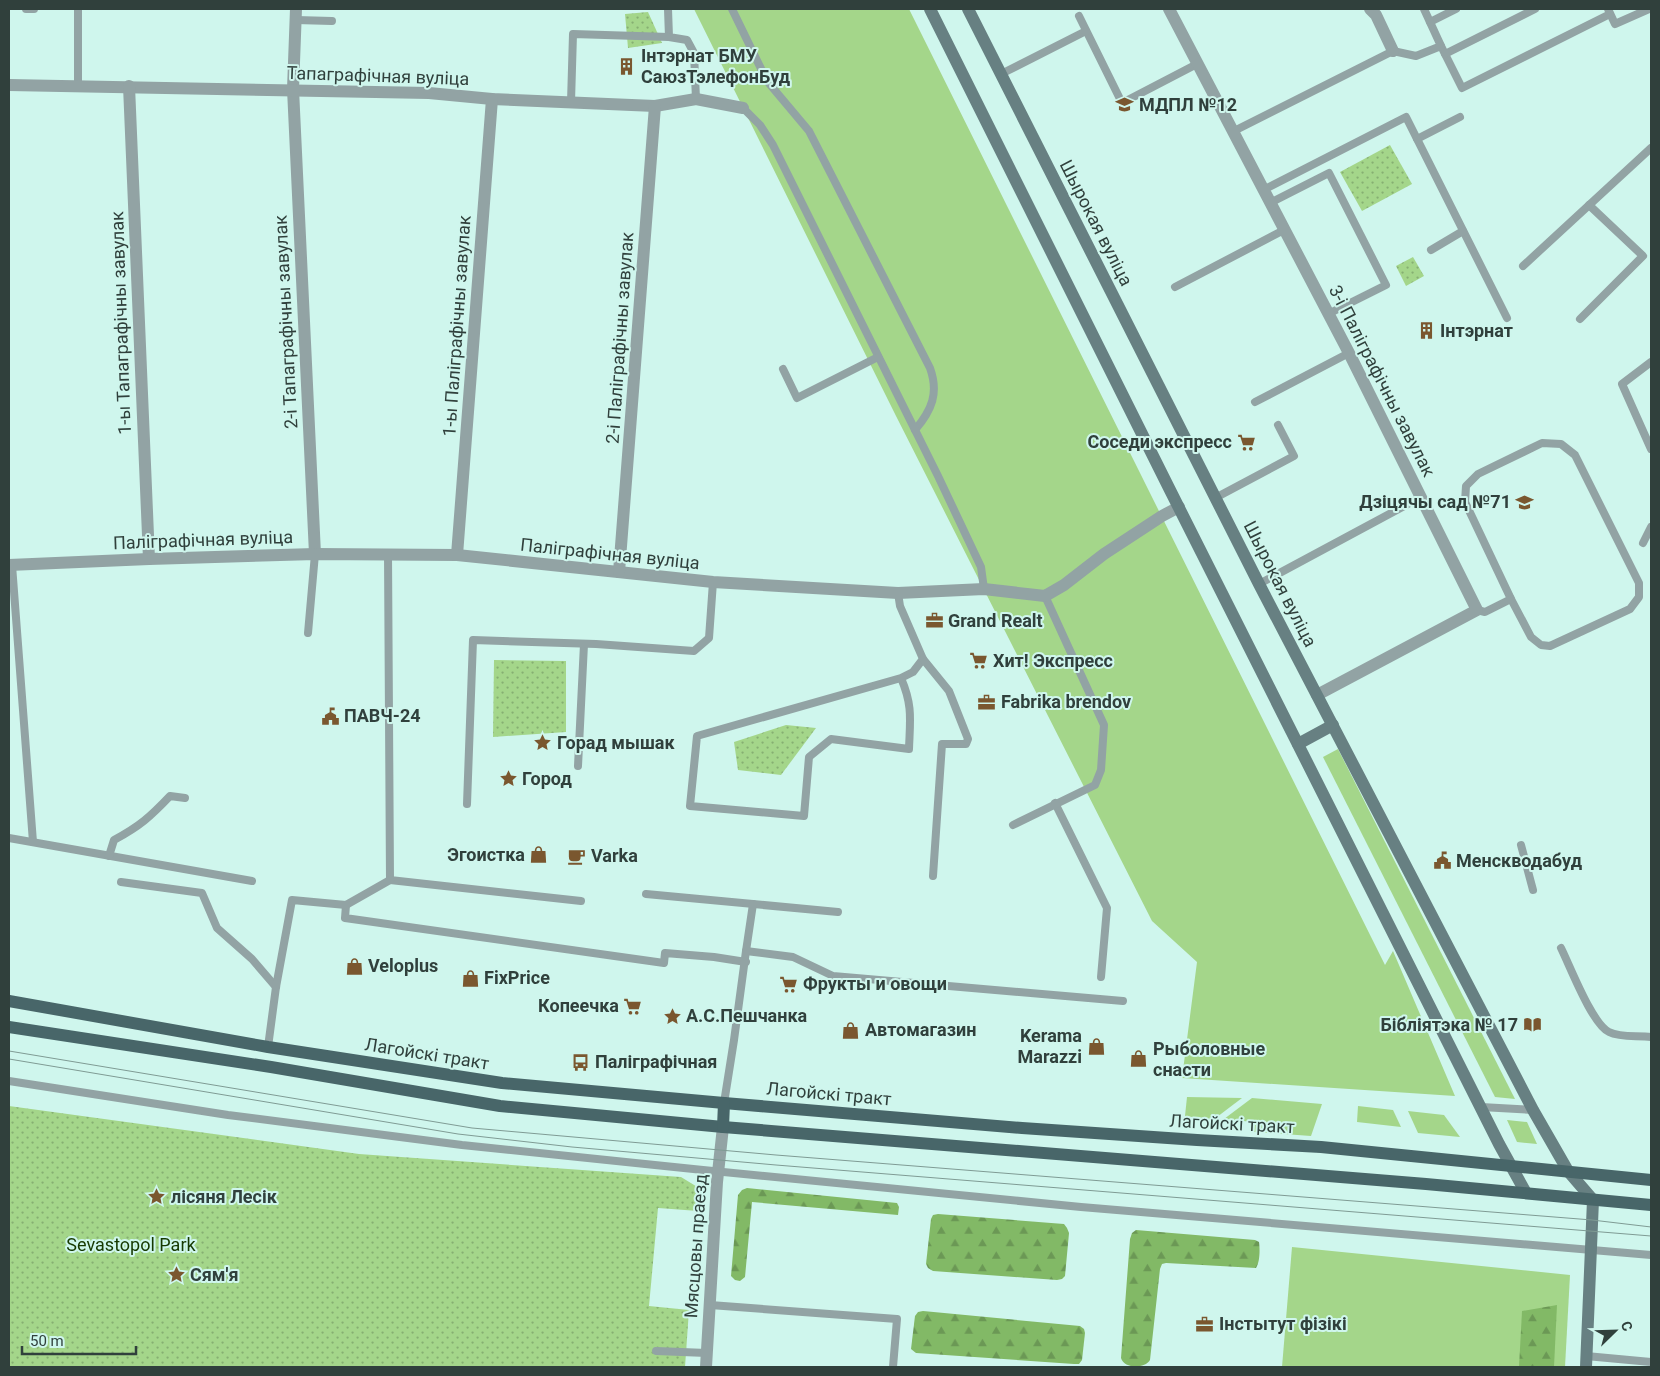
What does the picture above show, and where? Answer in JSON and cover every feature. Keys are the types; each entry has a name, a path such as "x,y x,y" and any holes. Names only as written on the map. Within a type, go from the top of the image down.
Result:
{"main road":[{"path":"930,9 1499,1144 1526,1194"},
{"name":"Шырокая вуліца","path":"968,9 1217,497 1259,584 1533,1110 1568,1171 1593,1200"},
{"path":"1298,744 1333,725"},
{"name":"Лагойскі тракт","path":"9,1001 268,1047 502,1083 724,1103 1187,1140 1321,1147 1651,1180"},
{"path":"9,1027 271,1067 500,1106 723,1127 1651,1206"},
{"path":"723,1127 724,1103"},
{"path":"1482,1163 1497,1155 1500,1150 1499,1144"},
{"path":"1586,1362 1593,1200"}],"street":[{"name":"3-і Паліграфічны завулак","path":"1170,9 1348,353 1477,610"},
{"path":"1370,9 1376,15 1394,51"},
{"name":"2-і Тапаграфічны завулак","path":"296,14 293,89 315,554"},
{"name":"Тапаграфічная вуліца","path":"9,85 429,93 492,99 655,106 696,99 743,108"},
{"name":"1-ы Тапаграфічны завулак","path":"129,86 149,559"},
{"name":"1-ы Паліграфічны завулак","path":"457,555 492,99"},
{"name":"2-і Паліграфічны завулак","path":"619,572 655,106"},
{"path":"1045,596 1064,585 1104,554 1179,507"},
{"name":"Паліграфічная вуліца","path":"10,565 315,554 457,555 713,582 898,593 984,589 1045,596"},
{"path":"1317,695 1477,610"},
{"name":"Мясцовы праезд","path":"706,1367 718,1171 723,1127"}],"lane":[{"path":"26,9 34,9"},
{"path":"78,9 78,86"},
{"path":"668,9 669,37"},
{"path":"732,9 767,81 809,131 930,368 935,386 933,398 925,418 915,430"},
{"path":"1424,9 1462,88 1609,11 1615,24 1649,9"},
{"path":"1430,22 1456,9"},
{"path":"1445,54 1535,9"},
{"path":"296,14 332,21"},
{"path":"1079,16 1122,103 1197,64"},
{"path":"1001,74 1086,31"},
{"path":"571,102 572,34 669,37 687,40 694,53 696,99"},
{"path":"1232,132 1394,51 1416,56 1441,46"},
{"path":"743,108 760,126 773,145 982,567 984,589"},
{"path":"1263,190 1406,117 1507,318"},
{"path":"1417,139 1460,117"},
{"path":"1523,266 1651,148"},
{"path":"1270,203 1329,173 1386,285 1328,314"},
{"path":"1580,319 1643,256 1589,205"},
{"path":"1175,287 1284,230"},
{"path":"1431,250 1463,231"},
{"path":"1256,402 1348,353"},
{"path":"783,369 797,398 878,357"},
{"path":"1651,362 1622,384 1651,449"},
{"path":"1217,497 1294,456 1278,425"},
{"path":"1542,443 1561,444 1575,455 1639,583 1639,597 1630,609 1550,646 1541,645 1531,637 1511,599 1465,502 1466,486 1478,474 1542,443"},
{"path":"1259,584 1421,497"},
{"path":"1643,543 1651,526"},
{"path":"308,633 315,554"},
{"path":"388,554 390,880"},
{"path":"10,565 33,842"},
{"path":"467,804 473,640 584,644 694,651 709,638 713,582"},
{"path":"898,593 900,606 923,659 949,691 968,739 966,744 942,744 933,876"},
{"path":"1013,825 1095,785 1101,770 1104,725 1045,596"},
{"path":"1477,610 1485,612 1511,599"},
{"path":"578,766 584,644"},
{"path":"901,678 907,692 910,709 909,750 831,739 809,758 804,816 690,806 697,736 901,678 913,672 923,659"},
{"path":"109,856 114,840 138,828 170,796 185,798"},
{"path":"1055,803 1107,908 1101,977"},
{"path":"9,838 252,881"},
{"path":"1521,845 1532,890"},
{"path":"268,1047 276,986 292,900 346,905 390,880 581,901"},
{"path":"121,882 202,893 217,928 252,959 276,986"},
{"path":"646,894 838,912"},
{"path":"724,1103 753,904"},
{"path":"346,905 345,918 664,963 665,953 746,962"},
{"path":"1561,948 1592,1013 1601,1027 1608,1032 1618,1035 1651,1037"},
{"path":"746,951 793,958 833,976 848,978 1123,1001"},
{"path":"9,1081 248,1118 462,1144 718,1171 1081,1207 1651,1254"},
{"path":"1481,1107 1533,1110"},
{"path":"710,1305 897,1319 893,1367"},
{"path":"656,1351 707,1353"},
{"path":"1586,1362 1651,1362"}],"green space":[{"path":"694,9 909,9 1385,965 1393,951 1455,1096 1182,1078 1197,962 1152,921 896,416"},
{"path":"648,12 662,43 628,48 625,14"},
{"path":"1390,145 1412,184 1362,211 1340,172"},
{"path":"1413,257 1424,276 1406,286 1396,266"},
{"path":"494,660 566,661 566,732 493,737"},
{"path":"786,725 816,728 781,775 738,770 734,742"},
{"path":"1338,749 1515,1099 1495,1097 1323,757"},
{"path":"1187,1097 1242,1098 1213,1120 1185,1116"},
{"path":"1252,1098 1322,1104 1311,1136 1254,1132 1253,1122 1224,1119"},
{"name":"Sevastopol Park","path":"9,1106 359,1154 681,1177 699,1188 698,1211 658,1208 649,1306 689,1310 685,1367 9,1367"},
{"path":"1358,1106 1393,1110 1401,1127 1357,1122"},
{"path":"1408,1111 1444,1115 1460,1137 1418,1133"},
{"path":"1507,1120 1527,1122 1537,1144 1517,1142"},
{"path":"747,1188 897,1203 899,1207 898,1215 752,1202 745,1277 740,1281 735,1280 731,1276 738,1195"},
{"path":"933,1215 1064,1224 1069,1233 1065,1276 1057,1280 933,1271 926,1264 931,1219"},
{"path":"1136,1230 1255,1240 1259,1242 1260,1252 1256,1268 1162,1264 1150,1360 1144,1365 1130,1366 1123,1362 1121,1358 1130,1239 1132,1233"},
{"path":"1292,1247 1570,1275 1565,1367 1282,1367"},
{"path":"1557,1305 1554,1367 1519,1367 1522,1311"},
{"path":"918,1312 1080,1326 1084,1329 1085,1333 1082,1360 1079,1364 1074,1364 916,1353 911,1349 915,1316"}],"tram line":[{"path":"9,1051 472,1128 776,1155 1592,1220 1651,1227"},
{"path":"9,1059 458,1134 572,1147 1651,1236"}],"place":[{"name":"Інтэрнат БМУ СаюзТэлефонБуд","path":"627,66"},
{"name":"МДПЛ №12","path":"1125,105"},
{"name":"Інтэрнат","path":"1426,331"},
{"name":"Соседи экспресс","path":"1246,442"},
{"name":"Дзіцячы сад №71","path":"1525,502"},
{"name":"Grand Realt","path":"934,621"},
{"name":"Хит! Экспресс","path":"979,661"},
{"name":"Fabrika brendov","path":"987,702"},
{"name":"ПАВЧ-24","path":"330,716"},
{"name":"Горад мышак","path":"543,743"},
{"name":"Город","path":"508,779"},
{"name":"Эгоистка","path":"539,855"},
{"name":"Varka","path":"577,856"},
{"name":"Менскводабуд","path":"1442,861"},
{"name":"Veloplus","path":"354,966"},
{"name":"FixPrice","path":"470,978"},
{"name":"Фрукты и овощи","path":"789,984"},
{"name":"Копеечка","path":"633,1006"},
{"name":"А.С.Пешчанка","path":"672,1016"},
{"name":"Бібліятэка № 17","path":"1532,1025"},
{"name":"Автомагазин","path":"851,1030"},
{"name":"Kerama Marazzi","path":"1096,1046"},
{"name":"Рыболовные снасти","path":"1139,1059"},
{"name":"Паліграфічная","path":"581,1062"},
{"name":"лісяня Лесік","path":"157,1197"},
{"name":"Сям'я","path":"176,1275"},
{"name":"Інстытут фізікі","path":"1205,1324"}]}
